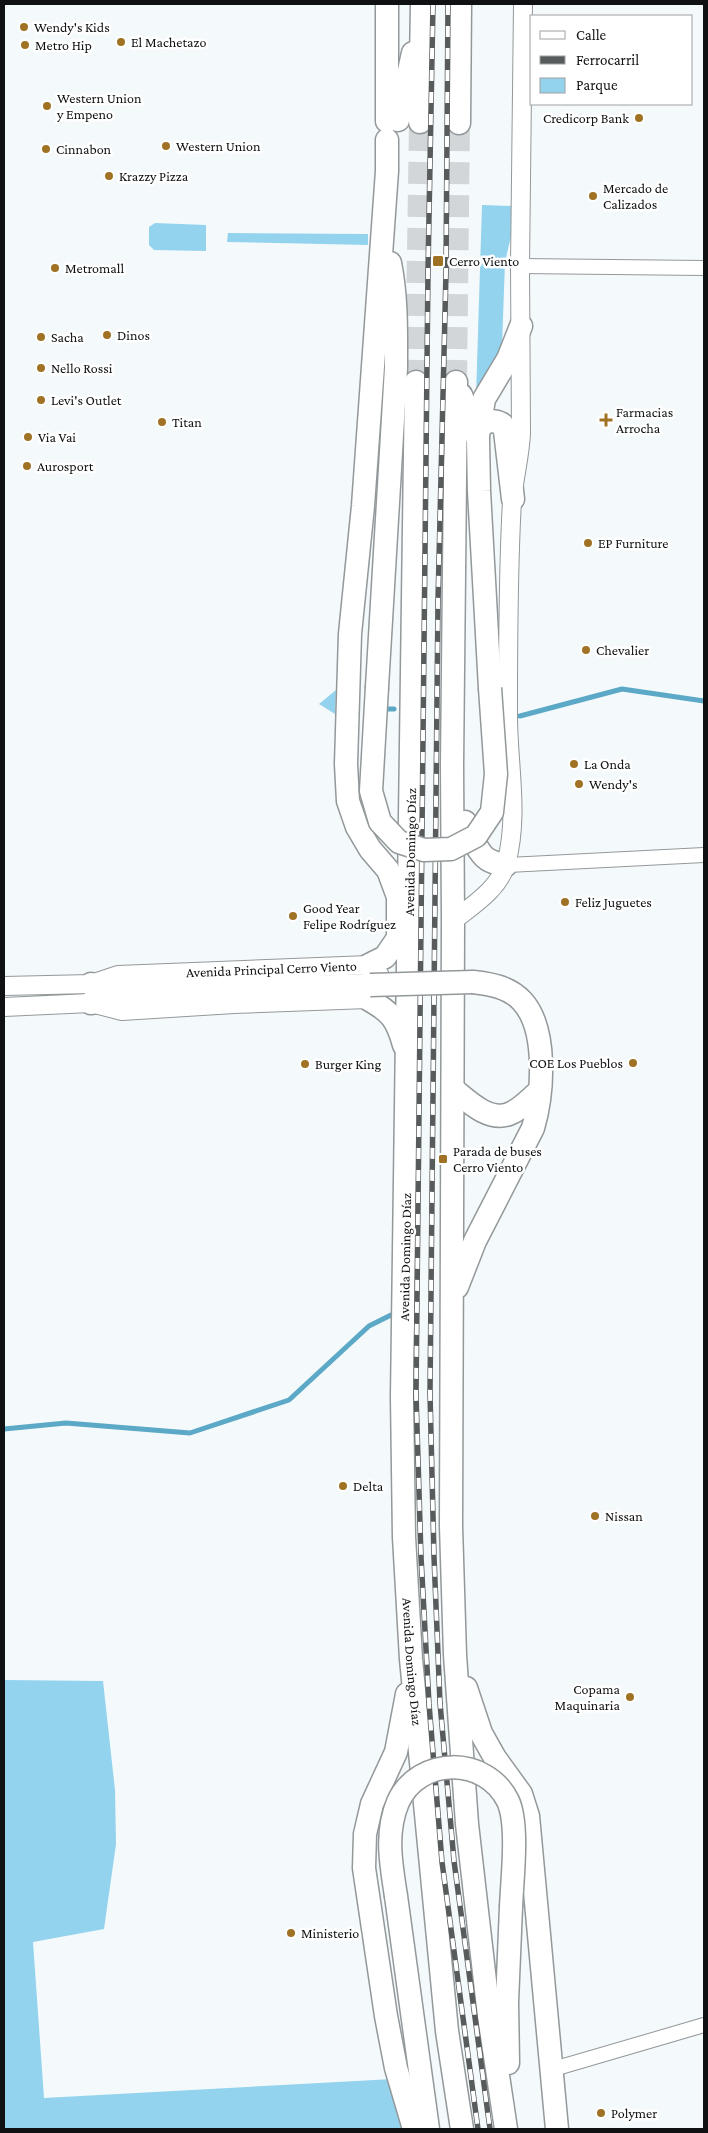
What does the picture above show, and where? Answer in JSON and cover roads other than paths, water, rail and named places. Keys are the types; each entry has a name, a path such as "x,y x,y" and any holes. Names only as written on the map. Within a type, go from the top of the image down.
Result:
{"main road":[{"path":"387,4 392,131"},
{"path":"459,123 460,4"},
{"path":"408,1058 399,1025 398,897 388,870 370,848 357,827 348,801 346,764 350,634 363,506 387,170 392,131 421,13"},
{"path":"420,122 421,13"},
{"path":"383,228 394,280 396,368 371,791 380,822 399,842 424,850 451,849 476,836 492,812 496,774 478,443 456,382 452,766 453,921 452,1526 455,1655 467,1824 489,2016 508,2129"},
{"path":"454,550 478,443 484,399 508,360 521,326"},
{"name":"Avenida Domingo Díaz","path":"416,382 402,1397 404,1537 411,1659 447,2031 462,2129"},
{"path":"478,443 487,422 492,421 502,424 505,431 513,498"},
{"path":"452,766 467,830 486,859 496,864 506,865"},
{"path":"369,983 398,938"},
{"path":"91,994 369,983 473,982 494,984 509,991 523,1001 534,1020 539,1041 541,1068 537,1113 532,1128 475,1241 452,1300"},
{"path":"369,983 384,1008 399,1025"},
{"path":"453,1089 479,1110 491,1114 508,1115 538,1092"},
{"path":"455,1655 480,1733 521,1794 528,1816 550,2070 557,2129"},
{"path":"411,1659 407,1695 396,1752 372,1804 365,1834 364,1868 391,2042 396,2068 414,2129"},
{"path":"428,2129 389,1848 393,1819 398,1802 409,1784 433,1769 453,1767 470,1770 488,1779 501,1790 508,1802 514,1821 507,2002 508,2129"},
{"path":"414,2027 440,2129"}],"street":[{"path":"453,921 497,884 506,865 513,820 508,712 509,590 513,498 520,457 521,433 520,266 523,4"},
{"path":"520,266 704,268"},
{"path":"506,865 704,855"},
{"name":"Avenida Principal Cerro Viento","path":"4,1007 91,994 118,975 369,983"},
{"name":"Avenida Principal Cerro Viento","path":"4,986 91,994 122,1011 234,1004 369,983"},
{"path":"550,2070 704,2025"}],"waterway":[{"path":"520,716 622,689 704,701"},
{"path":"381,709 394,709"},
{"path":"4,1429 66,1423 190,1433 289,1400 369,1326 391,1315"}],"tunnel":[{"path":"416,382 420,122"},
{"path":"456,382 459,123"}],"railway":[{"path":"433,4 428,271 416,1394 421,1557 429,1704 442,1862 478,2129"},
{"path":"448,4 446,272 438,601 430,1393 440,1703 454,1861 490,2129"}],"place":[{"name":"Wendy's Kids","path":"24,27"},
{"name":"El Machetazo","path":"121,42"},
{"name":"Metro Hip","path":"25,45"},
{"name":"Western Union y Empeno","path":"47,106"},
{"name":"Credicorp Bank","path":"639,118"},
{"name":"Western Union","path":"166,146"},
{"name":"Cinnabon","path":"46,149"},
{"name":"Krazzy Pizza","path":"109,176"},
{"name":"Mercado de Calizados","path":"593,196"},
{"name":"Cerro Viento","path":"438,261"},
{"name":"Metromall","path":"55,268"},
{"name":"Dinos","path":"107,335"},
{"name":"Sacha","path":"41,337"},
{"name":"Nello Rossi","path":"41,368"},
{"name":"Levi's Outlet","path":"41,400"},
{"name":"Farmacias Arrocha","path":"606,420"},
{"name":"Titan","path":"162,422"},
{"name":"Via Vai","path":"28,437"},
{"name":"Aurosport","path":"27,466"},
{"name":"EP Furniture","path":"588,543"},
{"name":"Chevalier","path":"586,650"},
{"name":"La Onda","path":"574,764"},
{"name":"Wendy's","path":"579,784"},
{"name":"Feliz Juguetes","path":"565,902"},
{"name":"Good Year Felipe Rodríguez","path":"293,916"},
{"name":"COE Los Pueblos","path":"633,1063"},
{"name":"Burger King","path":"305,1064"},
{"name":"Parada de buses Cerro Viento","path":"443,1159"},
{"name":"Delta","path":"343,1486"},
{"name":"Nissan","path":"595,1516"},
{"name":"Copama Maquinaria","path":"630,1697"},
{"name":"Ministerio","path":"291,1933"},
{"name":"Polymer","path":"601,2113"}]}
